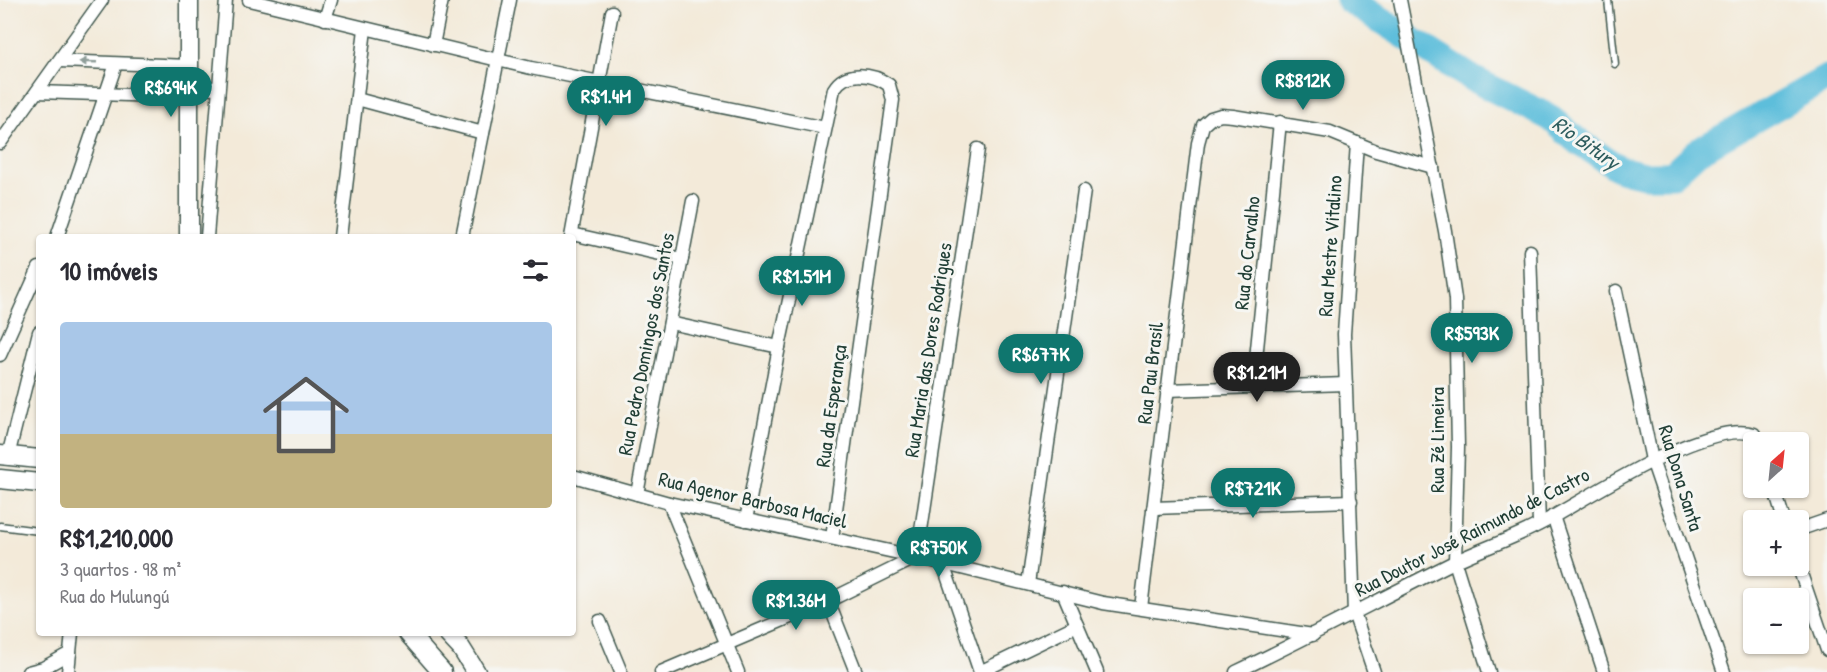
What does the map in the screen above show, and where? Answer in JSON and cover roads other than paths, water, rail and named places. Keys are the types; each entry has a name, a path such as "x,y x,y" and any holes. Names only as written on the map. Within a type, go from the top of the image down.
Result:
{"main road":[{"path":"189,0 189,234"},
{"path":"4,455 36,459"},
{"path":"0,479 36,483"},
{"path":"411,636 442,672"},
{"path":"450,636 461,648 476,672"}],"street":[{"path":"0,143 102,0"},
{"path":"207,234 226,0"},
{"path":"249,0 498,60 825,128 779,347 746,520"},
{"path":"325,19 331,0"},
{"path":"433,45 442,0"},
{"path":"463,234 510,0"},
{"name":"Rua Zé Limeira","path":"1400,0 1452,269 1456,321 1455,562 1489,672"},
{"path":"572,234 612,12"},
{"path":"340,234 365,29"},
{"path":"60,61 189,66"},
{"path":"58,234 117,64"},
{"name":"Rua da Esperança","path":"825,128 834,89 839,80 849,76 876,78 889,85 893,100 832,538"},
{"path":"37,92 107,94 189,92 218,88"},
{"path":"357,99 483,133"},
{"name":"Rua Pau Brasil","path":"1141,608 1198,143 1203,125 1221,115 1280,122"},
{"path":"1280,122 1330,132 1433,167"},
{"name":"Rua do Carvalho","path":"1253,388 1280,122"},
{"name":"Rua Mestre Vitalino","path":"1357,143 1344,334 1354,613 1374,672"},
{"name":"Rua Maria das Dores Rodrigues","path":"917,557 978,149"},
{"path":"1028,584 1084,191"},
{"name":"Rua Pedro Domingos dos Santos","path":"637,494 693,201"},
{"path":"576,236 682,259"},
{"path":"1530,251 1539,525"},
{"path":"0,355 36,275"},
{"name":"Rua Dona Santa","path":"1616,291 1652,460 1724,672"},
{"path":"670,323 779,347"},
{"path":"4,455 13,435 36,344"},
{"path":"1167,390 1346,384"},
{"path":"0,431 13,435"},
{"name":"Rua Doutor José Raimundo de Castro","path":"1236,672 1251,669 1313,634 1455,562 1539,525 1652,460 1728,432 1746,432"},
{"name":"Rua Agenor Barbosa Maciel","path":"576,477 669,502 1063,592 1141,608 1313,634"},
{"path":"1153,508 1351,501"},
{"path":"669,502 738,672"},
{"path":"1553,516 1604,672"},
{"path":"1809,526 1827,520"},
{"path":"661,672 828,601 917,557"},
{"path":"944,564 980,672 1077,625"},
{"path":"1802,576 1827,650"},
{"path":"1063,592 1097,672"},
{"path":"828,601 856,672"},
{"path":"600,621 621,672"},
{"path":"68,672 72,636"},
{"path":"28,672 44,668 70,653"}],"lane":[{"path":"1608,0 1615,64"},
{"path":"0,526 36,531"}],"waterway":[{"name":"Rio Bitury","path":"1349,0 1473,79 1551,118 1576,140 1620,169 1644,175 1672,175 1697,152 1827,78"}]}
